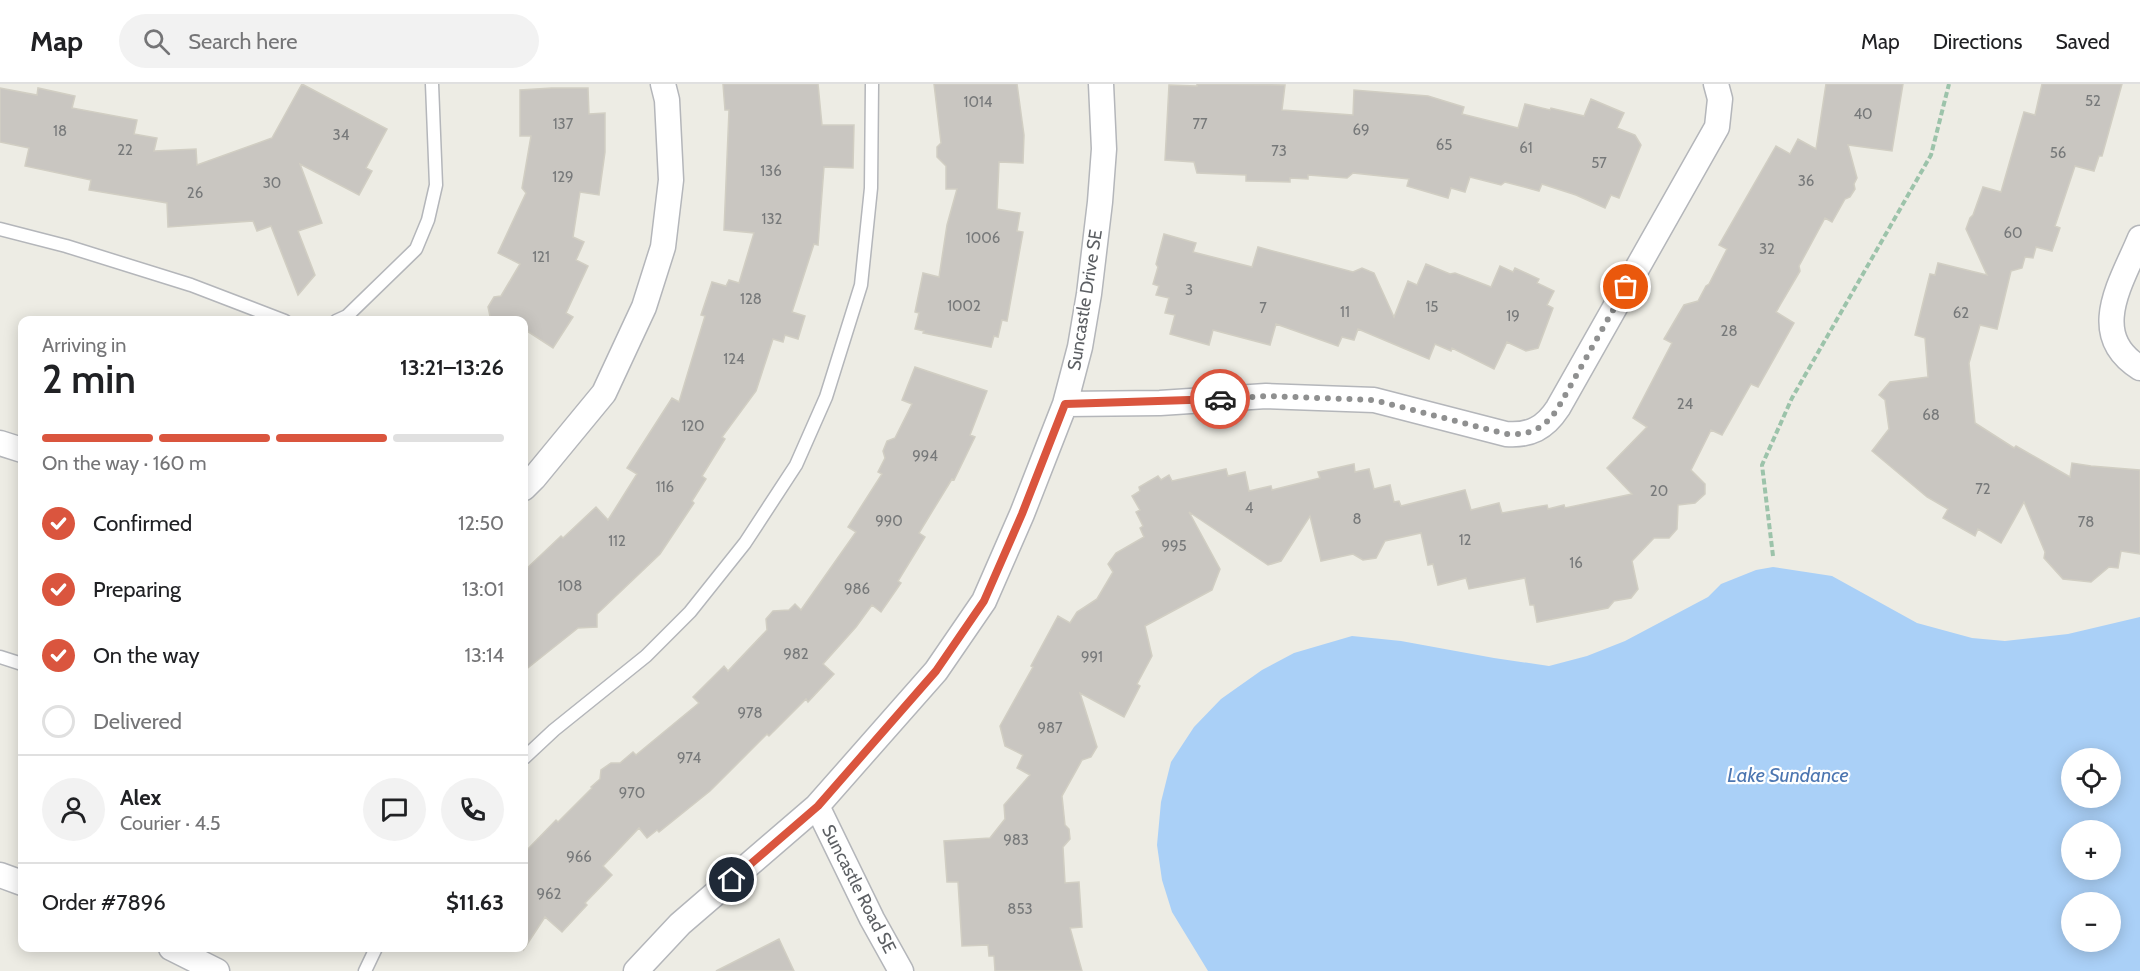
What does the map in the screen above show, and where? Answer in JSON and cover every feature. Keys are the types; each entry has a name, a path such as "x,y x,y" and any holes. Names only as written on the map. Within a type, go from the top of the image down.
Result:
{"street":[{"path":"528,484 604,393 644,307 663,247 671,180 667,100 663,84"},
{"name":"Suncastle Drive SE","path":"636,971 680,924 818,806 936,671 984,601 1022,514 1065,404 1080,347 1091,283 1104,149 1101,84"},
{"path":"1065,404 1266,396 1374,400 1506,434 1532,433 1547,423 1558,408 1717,127 1720,99 1716,84"},
{"path":"2140,238 2110,316 2111,328 2120,350 2130,362 2140,368"},
{"path":"0,443 18,449"},
{"name":"Suncastle Road SE","path":"818,806 872,919 901,971"},
{"path":"0,874 18,881"},
{"path":"179,952 217,971"}],"lane":[{"path":"347,316 416,249 428,220 436,185 432,84"},
{"path":"528,754 554,730 646,656 690,612 745,543 796,465 826,397 861,285 871,188 872,84"},
{"path":"0,229 66,246 191,285 272,316"},
{"path":"0,657 18,663"},
{"path":"365,971 374,952"}],"path":[{"path":"1773,556 1762,465 1792,398 1931,155 1949,84"}],"water":[{"name":"Lake Sundance","path":"1773,567 1832,576 1917,623 1972,638 2005,641 2068,634 2140,617 2140,971 1208,971 1172,912 1162,880 1157,845 1161,802 1171,762 1194,727 1221,699 1262,670 1294,653 1352,636 1401,641 1549,666 1587,656 1625,641 1708,597 1721,584 1756,570"}],"building":[{"path":"302,84 387,129 366,168 372,171 359,195 300,164 322,223 298,231 315,275 298,295 271,226 257,231 253,221 168,227 167,203 89,190 91,180 25,166 29,148 0,142 0,88 37,95 38,88 75,96 72,108 137,120 134,134 157,138 154,151 196,149 197,165 272,138"},
{"path":"723,84 818,84 822,125 854,125 853,168 824,167 818,245 814,244 792,312 805,316 798,339 785,335 783,342 773,339 756,391 722,437 725,439 702,476 706,479 692,501 694,503 660,554 597,614 597,627 578,628 528,668 528,567 596,507 608,520 637,474 627,468 672,398 679,402 705,316 701,315 712,282 726,286 729,280 739,283 754,233 724,230 729,110 725,110"},
{"path":"934,84 1017,84 1024,135 1023,163 999,162 997,209 1020,213 1017,231 1023,232 1007,321 1002,320 998,337 994,336 991,347 923,333 924,331 915,329 919,313 915,312 923,273 939,277 947,225 957,189 946,189 946,166 937,157 937,147 941,143"},
{"path":"1197,84 1285,85 1282,110 1353,115 1354,90 1428,96 1464,107 1462,114 1518,128 1525,104 1584,116 1591,99 1624,113 1617,128 1635,135 1641,145 1619,198 1611,195 1605,208 1576,195 1542,184 1539,191 1505,182 1501,185 1470,177 1465,192 1451,188 1448,198 1407,186 1409,179 1353,173 1347,178 1308,175 1308,179 1290,178 1290,182 1246,181 1246,175 1197,173 1194,162 1165,160 1169,85 1197,86"},
{"path":"1826,84 1903,84 1892,151 1848,145 1857,178 1854,184 1855,189 1850,197 1845,199 1832,222 1825,218 1799,266 1800,271 1776,312 1794,323 1758,387 1751,384 1722,435 1711,430 1691,470 1705,484 1705,494 1695,503 1678,505 1677,529 1669,538 1654,538 1632,561 1638,589 1631,598 1614,601 1608,608 1537,622 1534,605 1530,605 1525,578 1469,589 1466,578 1438,585 1433,564 1428,565 1421,533 1385,541 1376,558 1363,560 1353,554 1321,561 1310,516 1281,561 1268,565 1189,512 1220,569 1212,590 1145,626 1152,656 1137,684 1140,686 1124,717 1080,693 1097,747 1091,757 1082,760 1062,796 1065,825 1069,829 1070,839 1063,847 1065,883 1079,882 1082,927 1070,928 1082,971 995,971 994,956 989,956 988,945 962,946 958,882 947,882 944,841 990,838 1005,819 1004,805 1030,775 1017,768 1023,755 1005,746 1000,726 1058,616 1070,623 1077,612 1097,599 1113,572 1108,564 1116,553 1144,537 1140,528 1143,526 1136,512 1140,510 1132,496 1140,491 1139,487 1158,476 1161,480 1169,475 1172,481 1226,469 1228,476 1245,472 1249,491 1271,486 1272,490 1320,478 1318,472 1354,464 1355,472 1369,469 1374,489 1390,485 1394,502 1399,501 1401,506 1465,490 1471,510 1499,503 1502,513 1547,505 1548,509 1564,505 1565,508 1632,494 1607,468 1647,427 1633,418 1672,343 1664,339 1684,305 1698,301 1709,284 1727,249 1719,245 1776,146 1790,154 1798,139 1816,149"},
{"path":"2042,84 2122,84 2102,156 2099,156 2094,171 2075,166 2055,226 2060,228 2052,251 2036,247 2033,258 2025,257 2022,268 2011,271 1997,329 1980,325 1969,363 1975,423 2014,448 2016,446 2070,477 2072,463 2140,470 2140,554 2121,551 2118,568 2109,567 2091,582 2063,579 2044,558 2045,552 2024,502 2001,543 1978,529 1975,536 1943,518 1948,509 1927,497 1872,451 1889,429 1885,400 1879,395 1890,382 1928,377 1925,338 1915,335 1930,274 1935,275 1938,263 1987,275 1966,229 1983,187 2001,192 2024,112 2035,115"},
{"path":"588,88 589,114 605,113 605,152 599,195 580,192 573,237 584,242 576,260 588,266 566,313 573,317 553,348 528,332 528,316 490,316 488,307 494,297 501,296 520,264 498,253 526,193 522,188 531,136 520,136 520,90"},
{"path":"1164,234 1196,243 1193,252 1252,267 1258,247 1353,272 1362,268 1374,273 1394,317 1408,281 1417,285 1426,264 1491,287 1500,266 1513,272 1515,268 1539,279 1537,283 1554,291 1547,305 1553,308 1538,348 1526,351 1507,342 1494,369 1452,348 1451,351 1435,344 1429,359 1358,329 1354,340 1342,337 1338,346 1276,324 1270,345 1213,330 1209,345 1170,334 1175,315 1165,313 1169,298 1156,295 1159,286 1153,284"},
{"path":"915,367 987,391 970,435 975,437 954,480 952,479 919,533 925,537 898,581 901,583 881,612 872,605 823,664 834,674 808,702 806,699 710,791 659,832 657,830 647,838 639,828 603,866 612,875 585,903 587,905 562,932 545,917 528,943 528,849 592,788 600,779 601,770 611,763 620,763 633,752 636,755 699,703 693,697 724,666 728,671 767,630 766,619 773,611 789,610 795,604 801,610 856,532 848,527 882,474 878,472 885,458 883,451 887,441 895,438 912,404 902,400"},
{"path":"779,939 794,971 716,971"}],"way so far":[{"path":"1220,399 1266,396 1374,400 1506,434 1532,433 1541,428 1558,408 1626,287"}],"route":[{"path":"732,880 818,806 936,671 984,601 1022,514 1065,404 1220,399"}]}
